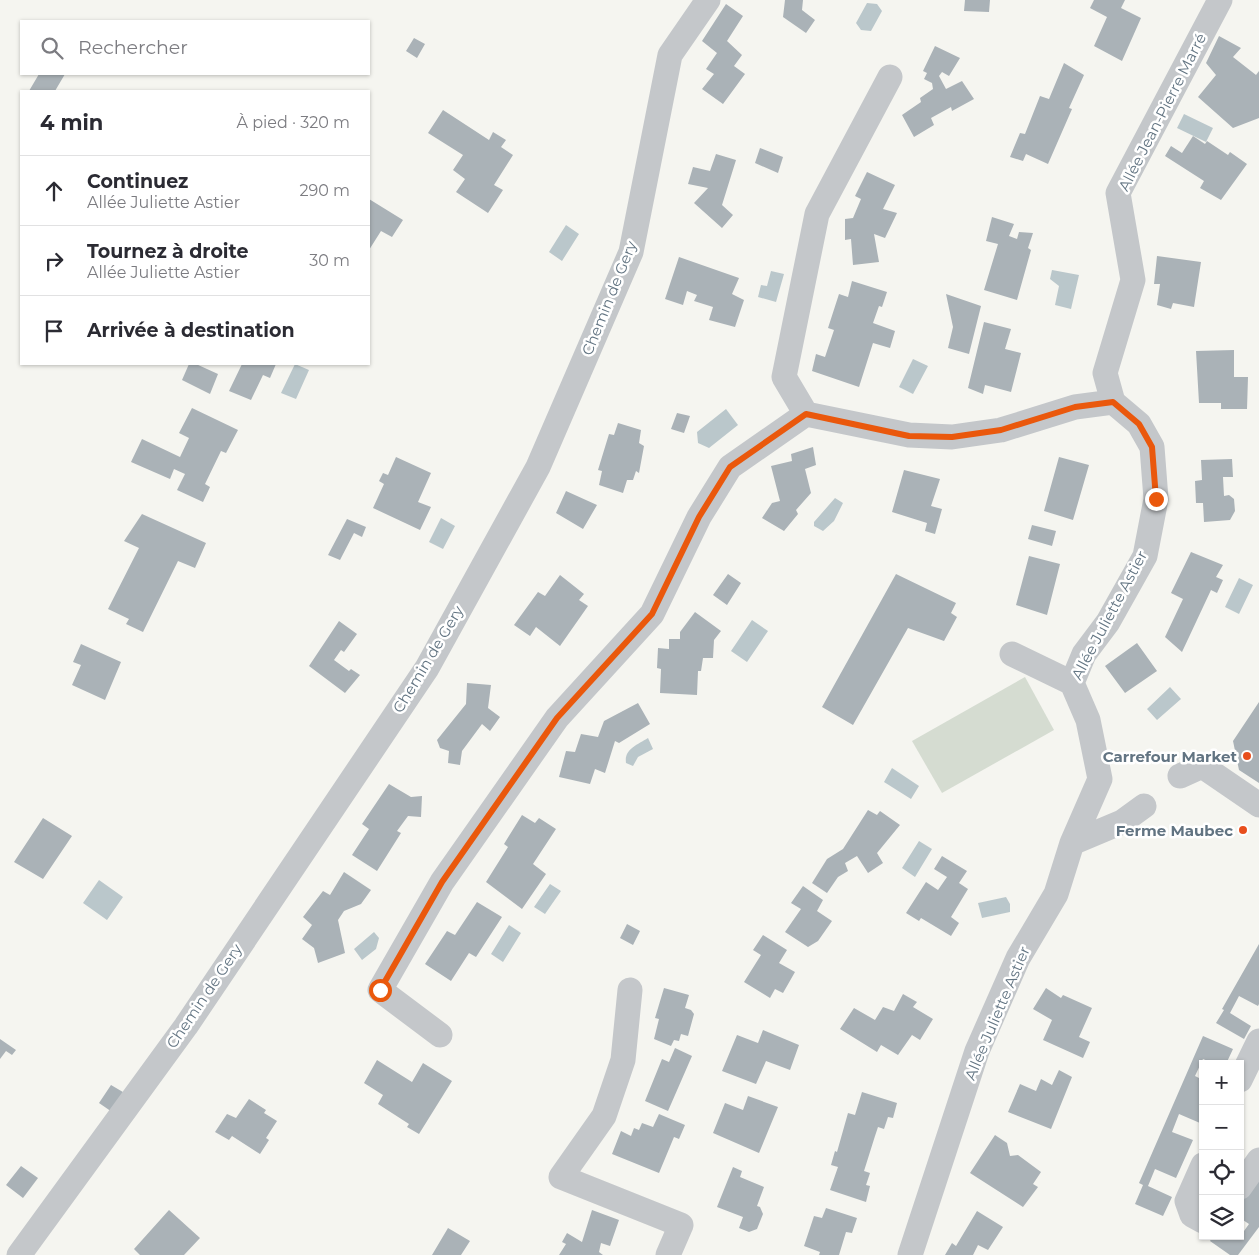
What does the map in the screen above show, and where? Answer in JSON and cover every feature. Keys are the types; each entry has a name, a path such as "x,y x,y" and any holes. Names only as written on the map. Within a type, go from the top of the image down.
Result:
{"street":[{"name":"Chemin de Gery","path":"19,1255 186,1026 427,668 538,468 631,252 670,55 708,0"},
{"name":"Allée Jean-Pierre Marré","path":"1113,402 1105,373 1134,280 1118,193 1220,0"},
{"path":"806,414 784,377 817,214 890,77"},
{"path":"440,1035 380,990 442,882 557,718 652,614 699,517 730,467 806,414 909,436 952,437 1001,430 1075,407 1113,402"},
{"name":"Allée Juliette Astier","path":"910,1255 977,1052 1018,958 1056,894 1072,843 1100,779 1088,720 1072,683 1084,654 1108,622 1145,556 1156,499 1152,447 1139,424 1113,402"},
{"path":"1012,654 1072,683"},
{"path":"1180,776 1202,766 1259,804"},
{"path":"1072,843 1122,822 1144,806"},
{"path":"630,990 623,1060 604,1116 561,1177 681,1225 668,1255"},
{"path":"1244,1073 1256,1052"},
{"path":"1244,1181 1259,1160"},
{"path":"1199,1174 1187,1201 1192,1215 1199,1219"}],"shaded area":[{"path":"867,3 877,4 882,11 871,31 861,30 856,23"},
{"path":"1184,114 1213,128 1206,142 1177,128"},
{"path":"566,225 579,234 562,261 549,252"},
{"path":"1052,270 1079,275 1071,309 1055,305 1059,286 1050,279"},
{"path":"771,271 784,274 776,302 758,297 761,285 767,286"},
{"path":"913,359 928,366 913,394 899,387"},
{"path":"295,365 309,370 296,399 281,393"},
{"path":"726,409 738,425 709,448 698,443 697,432"},
{"path":"835,498 843,503 834,521 823,531 814,526 814,522"},
{"path":"441,518 455,526 443,549 429,542"},
{"path":"1239,578 1253,585 1239,614 1225,607"},
{"path":"752,620 768,631 747,662 731,651"},
{"path":"1025,677 1054,730 942,793 912,741"},
{"path":"1170,687 1181,699 1157,720 1147,709"},
{"path":"648,738 653,749 638,757 633,766 626,763 629,751"},
{"path":"892,768 919,786 911,799 884,782"},
{"path":"919,841 932,849 915,877 902,868"},
{"path":"99,880 123,897 107,920 83,903"},
{"path":"550,884 561,891 545,914 534,907"},
{"path":"1006,897 1010,904 1010,912 982,918 978,903"},
{"path":"509,925 521,933 503,962 491,954"},
{"path":"374,932 379,938 376,949 362,960 354,949"}],"building":[{"path":"785,0 803,0 802,10 815,20 806,33 783,17"},
{"path":"965,0 990,0 989,12 964,11"},
{"path":"1094,0 1125,0 1121,8 1141,18 1122,61 1094,46 1107,17 1090,8"},
{"path":"726,4 743,16 727,41 742,55 734,66 745,74 723,104 702,89 714,74 706,69 717,53 702,41"},
{"path":"1219,36 1241,48 1233,57 1256,75 1259,71 1259,118 1233,128 1198,97 1216,75 1206,63"},
{"path":"414,38 425,44 417,58 406,51"},
{"path":"935,46 960,58 949,76 942,72 939,76 946,89 962,81 974,99 952,111 951,107 931,118 934,125 914,137 902,115 921,102 920,98 933,89 932,83 924,79 927,73 923,71"},
{"path":"1064,63 1084,75 1069,108 1072,109 1048,164 1026,154 1023,161 1010,157 1020,133 1025,134 1040,96 1049,99"},
{"path":"38,75 64,75 56,90 30,90"},
{"path":"443,110 489,140 493,132 506,140 501,147 513,155 494,185 503,190 488,213 456,192 465,179 453,170 463,155 428,133"},
{"path":"1193,136 1205,144 1207,141 1228,155 1230,152 1247,164 1221,200 1200,188 1204,181 1165,156 1171,146 1182,153"},
{"path":"760,148 783,157 778,173 755,163"},
{"path":"716,154 736,160 722,205 733,215 722,228 694,203 708,188 688,184 693,167 710,171"},
{"path":"867,172 895,185 883,209 897,213 885,238 874,234 879,262 853,265 851,239 845,240 845,219 853,218 861,199 855,196"},
{"path":"370,200 403,220 392,237 381,231 370,248"},
{"path":"992,217 1014,224 1009,236 1017,239 1019,232 1033,233 1028,248 1031,250 1017,300 984,290 998,244 986,241"},
{"path":"1157,256 1201,262 1194,307 1173,303 1171,309 1157,305 1160,284 1154,284"},
{"path":"679,257 739,278 732,294 744,300 735,327 709,320 713,307 694,301 697,295 687,291 683,305 665,299"},
{"path":"852,281 887,292 882,307 879,306 873,323 895,331 890,348 873,343 859,387 812,371 816,354 825,357 834,330 828,328 839,294 848,297"},
{"path":"946,294 981,306 969,354 948,348 953,327"},
{"path":"984,322 1011,329 1005,349 1021,353 1011,392 985,385 983,394 968,388"},
{"path":"1234,350 1234,377 1248,377 1247,409 1221,409 1221,403 1199,403 1196,351"},
{"path":"189,365 198,365 218,374 210,394 182,380"},
{"path":"242,365 276,365 270,378 263,375 251,400 229,391"},
{"path":"192,408 238,430 226,453 221,451 205,484 210,487 203,502 177,490 185,474 174,469 170,479 131,462 142,439 180,457 189,438 179,433"},
{"path":"677,413 690,416 684,433 671,429"},
{"path":"618,423 641,430 639,443 644,446 639,473 636,471 633,480 627,480 623,493 599,485 602,471 598,470 609,434 614,435"},
{"path":"813,447 816,465 805,469 811,493 796,510 798,514 784,531 762,518 772,503 780,501 771,466 792,461 791,454"},
{"path":"396,457 431,473 418,502 431,507 420,530 373,508 384,484 379,481 383,473 388,475"},
{"path":"1059,457 1089,465 1073,520 1044,511"},
{"path":"1232,459 1233,477 1223,477 1224,496 1229,495 1234,499 1235,511 1230,520 1204,522 1203,503 1196,503 1195,481 1202,480 1201,460"},
{"path":"904,470 940,479 931,506 942,509 935,534 925,531 927,523 892,512"},
{"path":"566,491 597,505 583,529 556,513"},
{"path":"142,514 206,543 195,568 178,561 143,632 126,624 129,619 108,609 139,548 124,541"},
{"path":"347,519 366,527 362,537 354,533 340,560 328,555"},
{"path":"1032,525 1056,531 1052,546 1028,539"},
{"path":"1191,552 1223,565 1216,577 1223,580 1217,593 1211,590 1182,652 1165,637 1183,599 1171,593"},
{"path":"1029,556 1060,564 1047,615 1016,605"},
{"path":"728,574 741,583 727,605 713,595"},
{"path":"896,574 956,603 951,613 957,617 944,641 908,628 853,725 822,707"},
{"path":"560,575 584,594 579,600 588,606 560,646 536,627 530,636 514,625 538,592 545,596"},
{"path":"695,612 721,631 714,640 713,658 703,658 701,671 698,671 697,695 660,693 661,669 657,668 658,648 669,649 669,639 680,639 680,632"},
{"path":"339,621 357,634 344,652 341,650 334,660 349,671 351,669 360,675 345,693 309,666"},
{"path":"1137,643 1157,671 1125,693 1105,666"},
{"path":"81,644 121,662 105,700 72,685 81,665 73,662"},
{"path":"467,683 491,685 488,708 500,717 490,731 482,724 462,751 460,765 448,763 449,751 440,748 437,740 466,704"},
{"name":"Carrefour Market","path":"1259,702 1259,783 1239,770 1233,741"},
{"path":"638,703 650,724 619,743 615,741 605,773 595,769 590,784 559,777 566,751 575,752 581,734 598,737 604,721"},
{"path":"389,784 411,797 422,796 421,817 408,816 397,831 401,833 377,871 352,855 369,829 362,824"},
{"path":"868,810 877,815 880,811 900,825 877,853 883,863 868,873 857,856 845,863 848,871 838,877 827,893 812,883 827,859 843,849"},
{"path":"522,815 535,823 539,818 556,829 533,864 546,874 522,909 486,882 508,847 504,844"},
{"path":"43,818 72,836 43,879 14,862"},
{"path":"942,856 967,871 959,883 968,889 951,917 959,923 951,936 921,918 919,921 906,913 926,882 938,890 947,877 934,869"},
{"path":"344,872 371,890 361,904 344,911 338,920 345,953 318,963 314,948 302,939 312,925 303,917 323,891 330,895"},
{"path":"803,886 823,900 817,911 832,921 818,941 808,947 785,932 801,909 791,903"},
{"path":"477,902 502,917 476,957 469,953 451,981 425,964 447,931 455,935"},
{"path":"627,924 640,931 633,945 620,938"},
{"path":"763,935 787,950 779,963 795,972 783,993 775,989 770,998 744,982 761,955 753,950"},
{"path":"1259,944 1259,1004 1258,1006 1239,996 1230,1013 1251,1026 1244,1039 1216,1023"},
{"path":"664,988 689,995 685,1008 691,1010 694,1014 688,1036 681,1034 679,1041 674,1040 671,1046 654,1039 659,1019 655,1018"},
{"path":"1046,988 1061,998 1063,995 1092,1008 1079,1037 1090,1042 1083,1058 1043,1040 1052,1020 1033,1009"},
{"path":"903,994 917,1002 913,1007 933,1019 920,1040 912,1035 898,1055 881,1045 877,1052 840,1029 854,1008 875,1020 883,1007 894,1011"},
{"path":"763,1030 799,1045 790,1070 766,1061 756,1084 722,1071 737,1035 758,1043"},
{"path":"1203,1036 1233,1049 1228,1060 1199,1060 1199,1068 1195,1076 1199,1078 1199,1123 1179,1114 1172,1132 1193,1140 1176,1178 1155,1169 1148,1186 1172,1197 1163,1216 1135,1204 1143,1185 1139,1183"},
{"path":"0,1039 16,1050 12,1055 6,1051 0,1059"},
{"path":"675,1048 692,1056 668,1111 645,1101 662,1059 669,1062"},
{"path":"377,1060 412,1082 423,1063 452,1081 419,1134 407,1127 409,1124 378,1104 383,1095 364,1083"},
{"path":"1059,1070 1072,1077 1051,1129 1008,1112 1020,1084 1036,1091 1041,1079 1052,1085"},
{"path":"111,1085 128,1095 115,1114 99,1103"},
{"path":"862,1092 897,1103 893,1118 888,1117 884,1129 878,1127 864,1171 870,1173 866,1185 870,1186 866,1202 830,1190 838,1167 831,1165 835,1151 837,1152 848,1113 855,1115"},
{"path":"748,1096 778,1107 759,1153 713,1133 725,1103 743,1110"},
{"path":"249,1099 266,1110 264,1113 277,1121 266,1138 269,1140 260,1154 232,1136 229,1140 215,1132 227,1114 236,1118"},
{"path":"659,1114 685,1125 679,1139 674,1137 659,1173 612,1154 621,1131 631,1136 634,1128 639,1130 642,1123 653,1127"},
{"path":"995,1135 1007,1143 1010,1156 1018,1155 1041,1172 1033,1184 1038,1187 1023,1207 970,1173"},
{"path":"21,1166 38,1178 23,1198 6,1185"},
{"path":"733,1167 742,1171 740,1177 764,1187 757,1206 760,1207 763,1214 757,1229 749,1232 739,1228 743,1217 717,1207"},
{"path":"1253,1178 1259,1182 1259,1227 1238,1255 1230,1255 1210,1241 1244,1240 1244,1231 1249,1224 1244,1221 1244,1192"},
{"path":"826,1208 857,1218 852,1233 846,1232 839,1255 819,1255 820,1252 804,1246 814,1216 822,1218"},
{"path":"169,1210 200,1238 184,1255 140,1255 134,1249"},
{"path":"592,1210 619,1220 610,1246 601,1243 599,1252 603,1255 559,1255 566,1244 562,1242 567,1233 582,1242"},
{"path":"977,1211 1003,1227 988,1250 978,1245 973,1255 945,1255 952,1243 956,1246"},
{"path":"448,1228 470,1241 461,1255 432,1255"}],"place":[{"name":"Carrefour Market","path":"1247,756"},
{"name":"Ferme Maubec","path":"1243,830"}],"route":[{"path":"380,990 442,882 557,718 652,614 699,517 730,467 806,414 909,436 952,437 1001,430 1075,407 1113,402 1139,424 1152,447 1156,499"}]}
